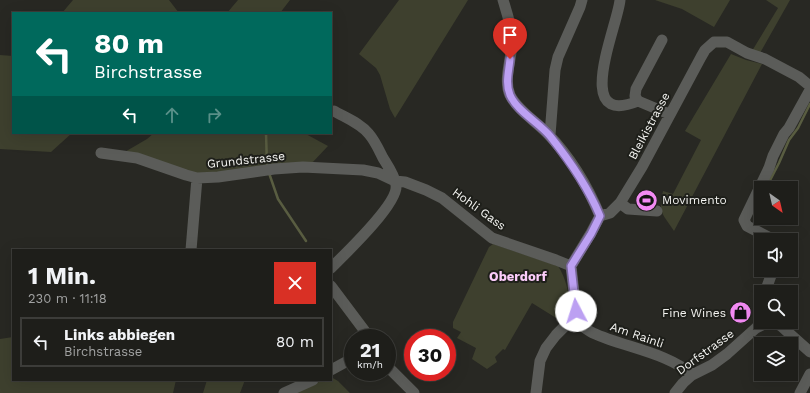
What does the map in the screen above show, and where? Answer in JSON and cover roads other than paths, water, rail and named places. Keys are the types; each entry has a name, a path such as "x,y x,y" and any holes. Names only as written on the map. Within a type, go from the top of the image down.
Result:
{"street":[{"path":"503,0 511,29 512,41 507,82 508,90 514,103 550,136 586,186 600,216 591,234 571,266 576,311 572,319 556,335 546,348 540,361 536,393"},
{"path":"550,136 555,70 558,57 582,0"},
{"path":"620,0 606,54 602,76 602,92 607,100 616,106 627,105 638,101"},
{"path":"662,40 636,89 635,96 638,101 669,114"},
{"name":"Bleikistrasse","path":"600,216 610,213 620,203 642,167 669,114 704,52 714,42 727,42 747,53 765,58 799,77 810,86"},
{"path":"760,233 747,226 744,220 769,168 772,156 784,134 790,128 810,90"},
{"path":"332,267 373,225 396,190 395,181 369,133 359,125 334,112"},
{"name":"Grundstrasse","path":"101,153 137,158 197,178 303,167 363,170 378,173 395,181"},
{"path":"191,249 197,178"},
{"name":"Hohli Gass","path":"395,181 405,182 426,190 443,199 492,238 571,266"},
{"path":"620,203 628,209 657,211"},
{"path":"332,287 363,329"},
{"name":"Am Rainli","path":"572,319 591,332 670,360 683,367 692,375"},
{"name":"Dorfstrasse","path":"675,393 692,375 712,365 727,354 755,329"},
{"name":"Dorfstrasse","path":"784,329 810,352"},
{"path":"332,369 344,363"},
{"path":"800,393 810,374"},
{"path":"396,375 414,393"},
{"path":"284,393 311,381"}],"waterway":[{"path":"770,181 789,140 798,128 810,104"},
{"path":"266,134 267,166"},
{"path":"269,173 278,199 306,241"}],"place":[{"name":"Movimento","path":"646,200"},
{"name":"Fine Wines","path":"741,313"}],"district":[{"name":"Oberdorf","path":"518,276"}]}
